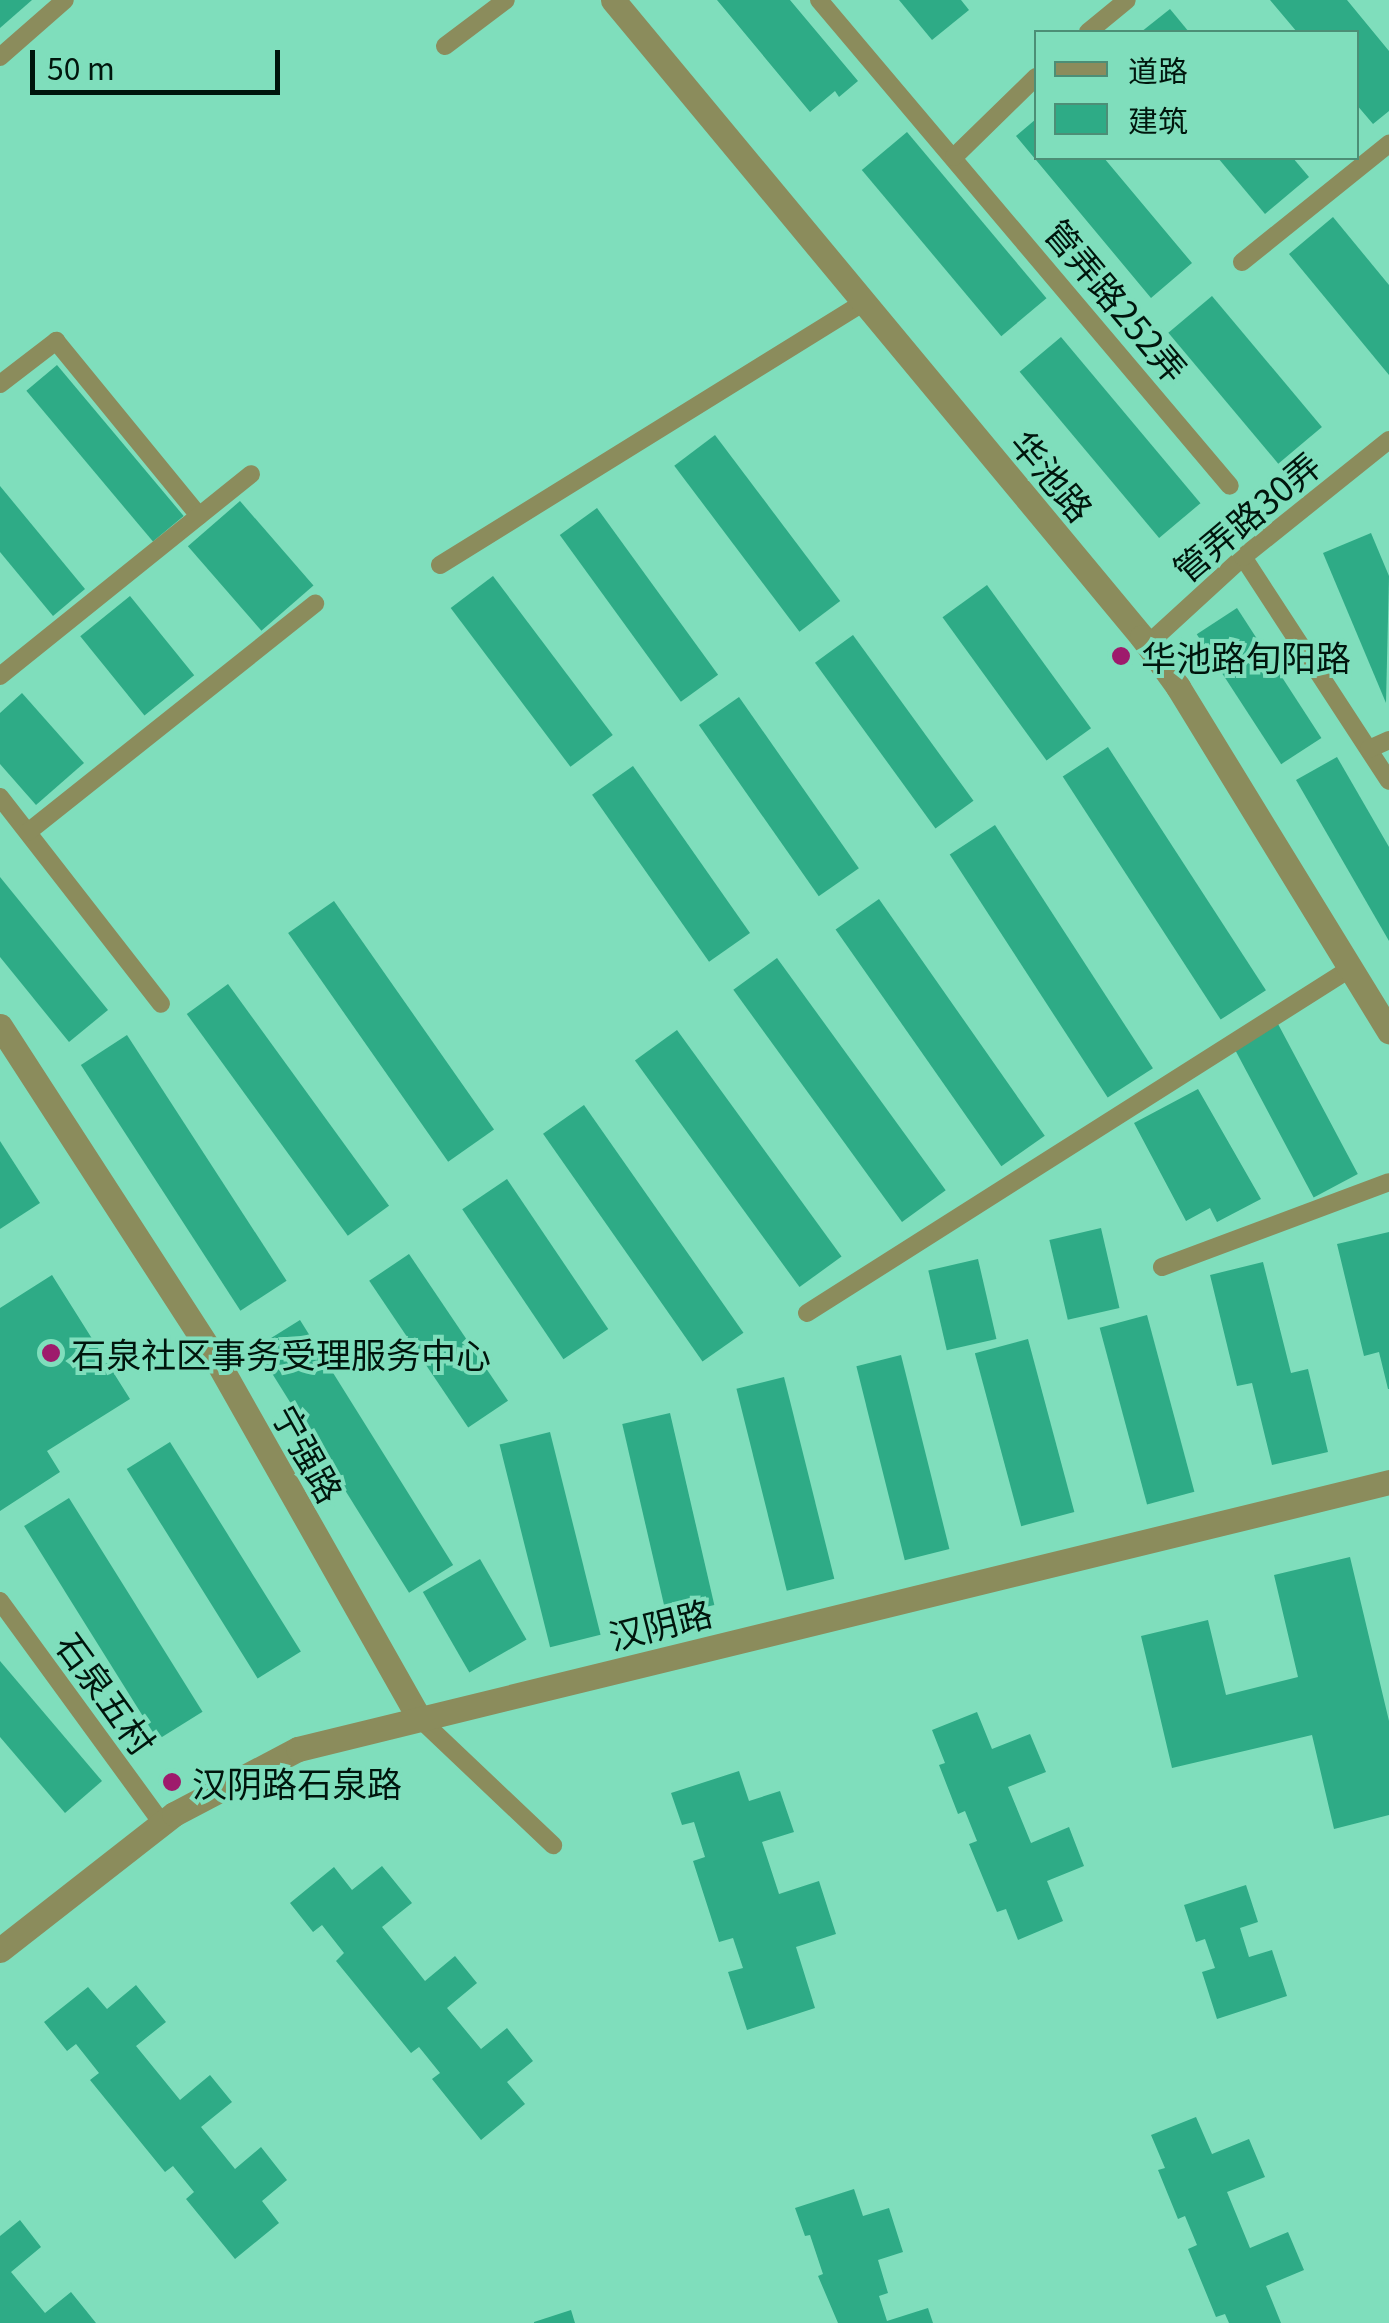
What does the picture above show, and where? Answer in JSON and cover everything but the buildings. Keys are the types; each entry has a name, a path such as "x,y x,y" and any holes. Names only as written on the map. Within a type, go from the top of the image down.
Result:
{"street":[{"name":"华池路","path":"612,0 1148,644 1387,1024"},
{"name":"宁强路","path":"0,1026 217,1362 419,1718"},
{"name":"汉阴路","path":"0,1950 162,1823 298,1748 1389,1482"}],"lane":[{"path":"0,56 66,0"},
{"path":"445,46 506,0"},
{"name":"管弄路252弄","path":"819,0 1230,486"},
{"path":"1090,30 1127,0"},
{"path":"954,157 1034,79"},
{"path":"1242,262 1389,144"},
{"path":"440,565 864,302"},
{"path":"0,384 56,341 200,516"},
{"name":"管弄路30弄","path":"1148,644 1244,557 1389,441"},
{"path":"0,676 251,474"},
{"path":"1244,557 1389,780"},
{"path":"28,832 315,604"},
{"path":"1369,750 1389,740"},
{"path":"0,797 160,1004"},
{"path":"807,1312 1351,968"},
{"path":"1162,1267 1389,1182"},
{"name":"石泉五村","path":"0,1601 162,1823"},
{"path":"419,1718 554,1846"}],"place":[{"name":"华池路旬阳路","path":"1121,656"},
{"name":"石泉社区事务受理服务中心","path":"51,1353"},
{"name":"汉阴路石泉路","path":"172,1782"}]}
